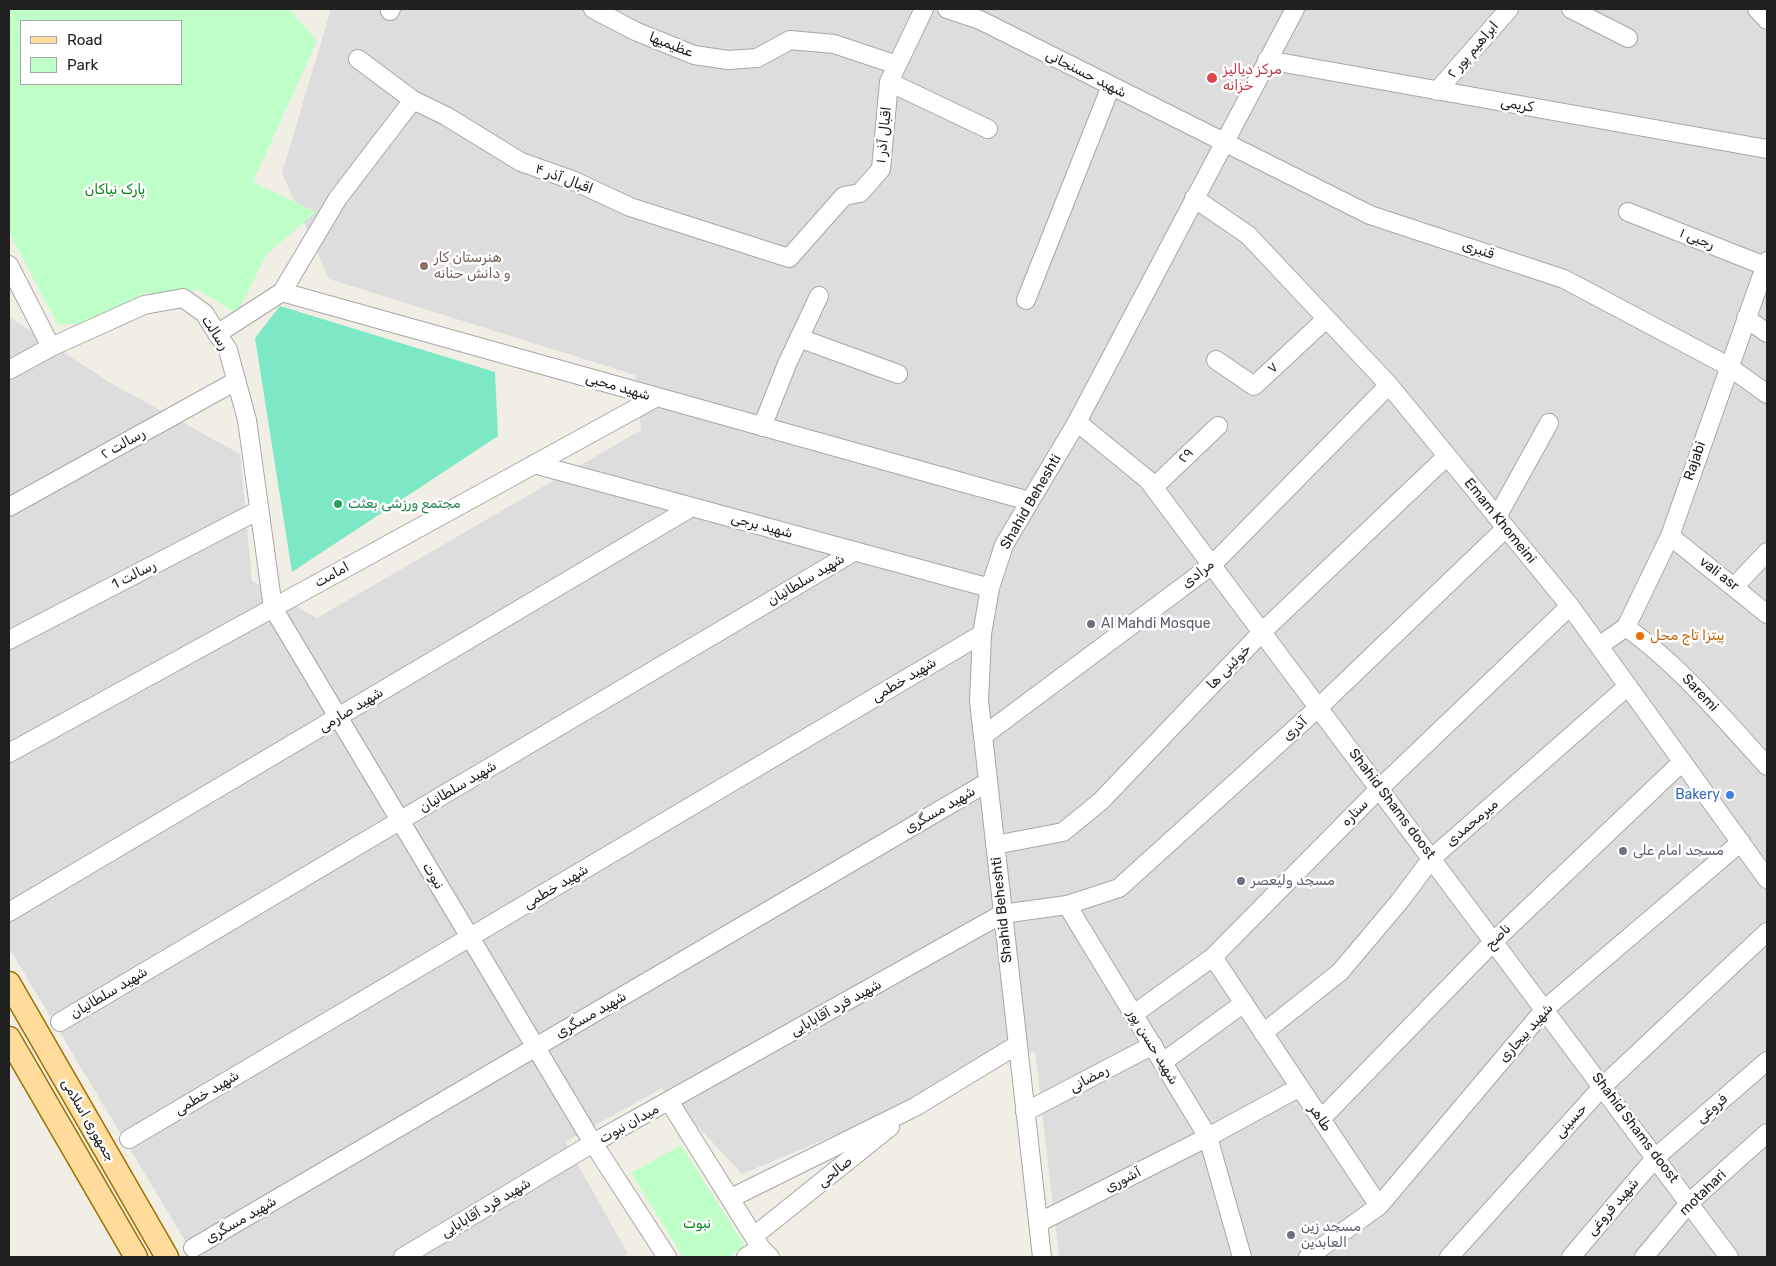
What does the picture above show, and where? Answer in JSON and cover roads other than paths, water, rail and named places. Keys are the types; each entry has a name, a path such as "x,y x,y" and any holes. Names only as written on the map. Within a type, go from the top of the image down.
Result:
{"main road":[{"name":"جمهوری اسلامی","path":"9,983 167,1257"},
{"name":"جمهوری اسلامی","path":"9,1038 136,1257"}],"street":[{"name":"عظیمیها","path":"593,9 635,31 694,55 728,60 757,58 790,40 834,44 897,65"},
{"name":"اقبال آذر ۱","path":"789,258 844,196 860,193 881,169 889,82 924,9"},
{"name":"شهید حسنجانی","path":"947,9 983,14 1111,86 1224,143"},
{"name":"Shahid Beheshti","path":"1042,1257 979,701 982,634 990,588 1004,545 1077,422 1295,9"},
{"name":"ابراهیم پور ۲","path":"1437,91 1509,9"},
{"path":"1571,9 1628,38"},
{"path":"1757,9 1767,20"},
{"name":"اقبال آذر ۴","path":"358,59 413,100 446,116 521,162 572,180 630,207 789,258"},
{"name":"کریمی","path":"1267,60 1767,149"},
{"path":"889,82 988,128"},
{"path":"1026,300 1111,86"},
{"path":"218,334 282,292 338,198 413,100"},
{"name":"قنبری","path":"1224,143 1370,215 1564,279 1728,366 1767,394"},
{"name":"Emam Khomeini","path":"1194,198 1248,235 1389,385 1570,606 1767,879"},
{"name":"رجبی ۱","path":"1628,212 1766,263"},
{"name":"Rajabi","path":"1599,646 1626,627 1670,536 1728,366 1766,263"},
{"path":"9,265 51,347"},
{"name":"شهید محبی","path":"282,292 655,398 1029,501"},
{"path":"762,427 799,338 820,296"},
{"name":"رسالت","path":"9,370 51,347 144,305 183,298 204,313 228,350 246,420 273,608"},
{"path":"1746,318 1767,333"},
{"name":"۷","path":"1216,360 1254,386 1326,319"},
{"path":"799,338 898,374"},
{"name":"رسالت ۲","path":"9,507 236,381"},
{"name":"مرادی","path":"983,736 1212,565 1389,385"},
{"name":"امامت","path":"9,753 655,398"},
{"name":"Shahid Shams doost","path":"1077,422 1154,487 1690,1202 1729,1257"},
{"name":"آذری","path":"1067,906 1119,888 1319,707 1501,522 1548,423"},
{"name":"۲۹","path":"1154,487 1218,426"},
{"name":"خوئینی ها","path":"995,845 1063,832 1101,801 1262,632 1447,456"},
{"name":"شهید برجی","path":"534,464 990,588"},
{"name":"شهید صارمی","path":"9,912 692,507"},
{"name":"رسالت 1","path":"9,640 259,510"},
{"name":"vali asr","path":"1670,536 1735,586 1767,614"},
{"name":"شهید سلطانیان","path":"60,1022 855,551"},
{"path":"1735,586 1767,552"},
{"name":"ستاره","path":"1134,1014 1213,957 1380,788 1570,606"},
{"name":"نبوت","path":"273,608 593,1144"},
{"name":"Saremi","path":"1626,627 1656,649 1684,675 1767,766"},
{"name":"شهید خطمی","path":"129,1139 982,634"},
{"name":"میرمحمدی","path":"1263,1033 1340,972 1399,902 1432,858 1628,686"},
{"name":"ناصح","path":"1321,1119 1494,941 1682,762"},
{"name":"شهید مسگری","path":"193,1248 988,782"},
{"name":"شهید بیجاری","path":"1379,1206 1545,1009 1741,842"},
{"path":"1002,914 1067,906"},
{"name":"شهید حسن پور","path":"1067,906 1208,1137 1242,1257"},
{"name":"شهید فرد آقابابایی","path":"669,1101 1002,914"},
{"name":"حسینی","path":"1449,1257 1603,1086 1767,932"},
{"name":"طاهر","path":"1213,957 1379,1206"},
{"path":"1163,1062 1244,1003"},
{"name":"صالحی","path":"731,1198 915,1107 1017,1045"},
{"name":"رمضانی","path":"1025,1112 1153,1045"},
{"name":"فروغی","path":"1656,1157 1767,1061"},
{"name":"آشوری","path":"1038,1224 1208,1137 1300,1087"},
{"name":"میدان نبوت","path":"665,1257 593,1144 669,1101 731,1198 758,1250"},
{"name":"صالحی","path":"758,1250 915,1107"},
{"name":"motahari","path":"1644,1257 1690,1202 1767,1133"},
{"name":"شهید فرد آقابابایی","path":"404,1257 593,1144"},
{"name":"شهید فروغی","path":"1571,1257 1656,1157"},
{"path":"1308,1257 1379,1206"}],"place":[{"name":"مرکز دیالیز خزانه","path":"1212,78"},
{"name":"هنرستان کار و دانش حنانه","path":"424,266"},
{"name":"مجتمع ورزشی بعثت","path":"338,504"},
{"name":"Al Mahdi Mosque","path":"1091,624"},
{"name":"پیتزا تاج محل","path":"1640,636"},
{"name":"Bakery","path":"1730,795"},
{"name":"مسجد امام علی","path":"1623,851"},
{"name":"مسجد ولیعصر","path":"1241,881"},
{"name":"مسجد زین العابدین","path":"1291,1235"}],"park label":[{"name":"پارک نیاکان","path":"115,190"}]}
